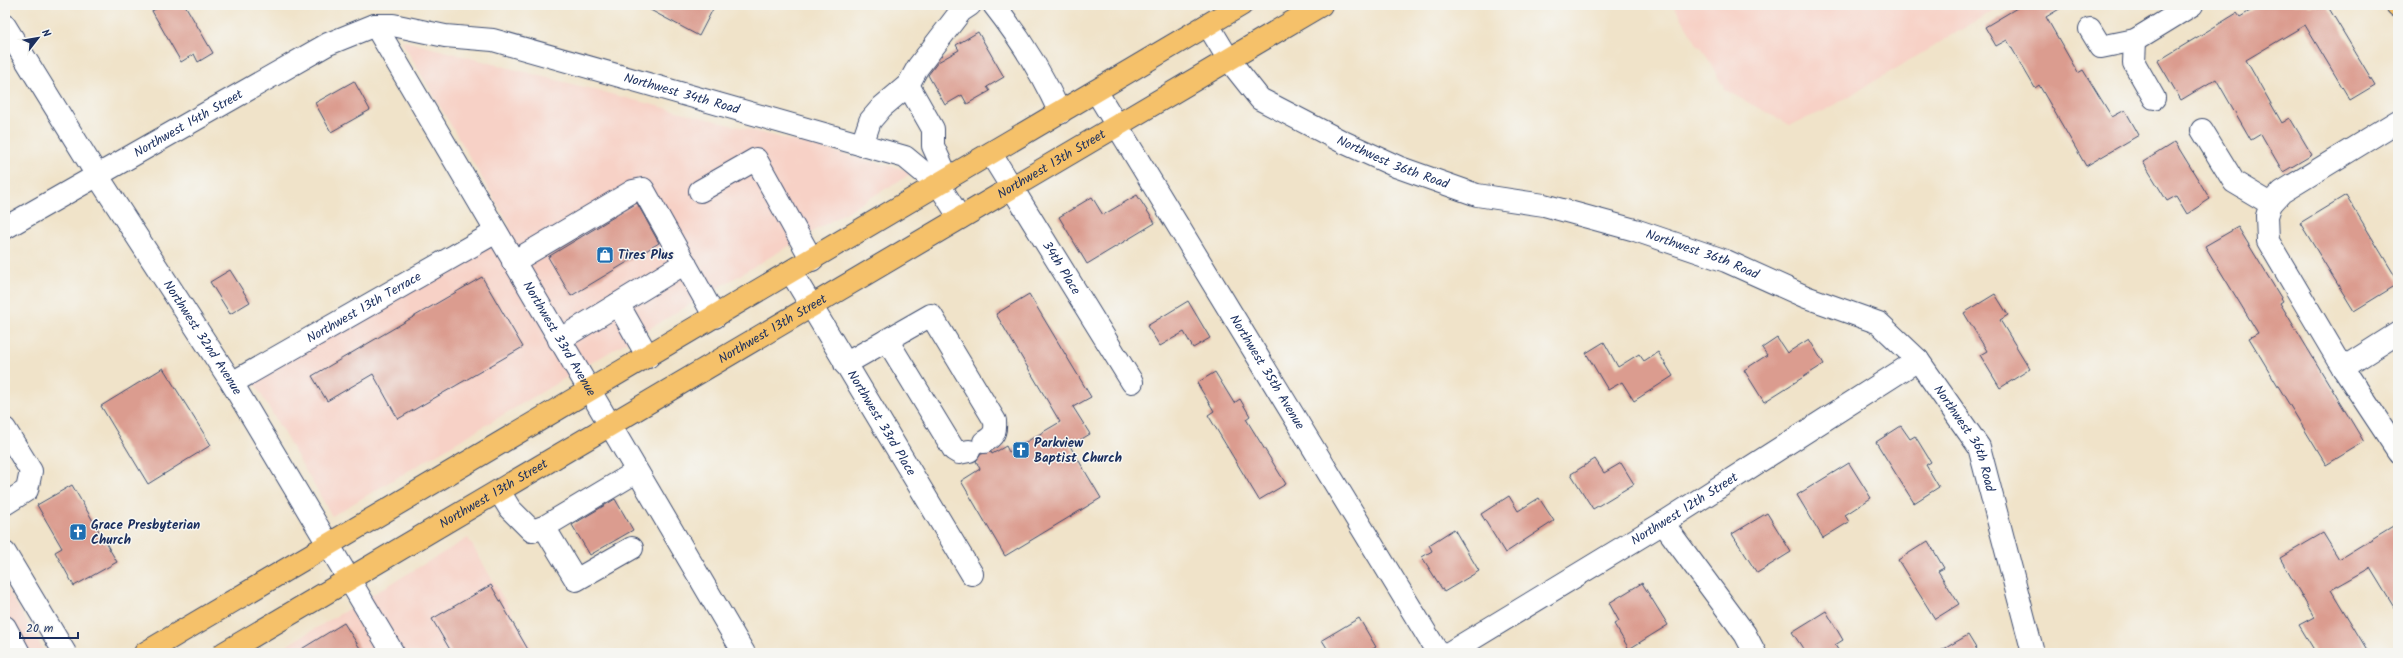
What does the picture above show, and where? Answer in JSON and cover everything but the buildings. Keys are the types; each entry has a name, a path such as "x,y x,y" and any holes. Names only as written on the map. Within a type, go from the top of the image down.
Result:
{"main road":[{"path":"145,653 328,544 589,392 1241,5"},
{"name":"Northwest 13th Street","path":"224,653 1321,5"}],"street":[{"path":"994,5 1011,26 1051,93 1060,113"},
{"path":"2090,29 2101,47 2135,40 2192,5"},
{"path":"862,145 870,121 882,107 908,84 918,67 965,8"},
{"name":"Northwest 34th Road","path":"375,26 393,25 445,36 493,40 905,157 943,182 960,218"},
{"name":"Northwest 36th Road","path":"1208,25 1229,60 1260,99 1341,141 1398,167 1477,195 1544,205 1636,230 1726,260 1806,296 1879,323 1918,360 1979,447 2033,653"},
{"name":"Northwest 32nd Avenue","path":"5,26 97,175 232,383 393,653"},
{"name":"Northwest 14th Street","path":"5,228 328,44 375,26"},
{"name":"Northwest 33rd Avenue","path":"375,26 636,472 744,653"},
{"path":"2135,40 2134,63 2154,98"},
{"path":"908,84 933,129 933,146 943,182"},
{"name":"Northwest 35th Avenue","path":"1096,91 1438,653"},
{"path":"2398,121 2282,192 2271,204 2267,216 2268,241 2343,368 2398,452"},
{"path":"2202,130 2234,182 2271,204"},
{"name":"34th Place","path":"991,154 1132,382"},
{"path":"700,191 756,159 812,260"},
{"path":"513,262 633,191 643,189 715,317"},
{"name":"Northwest 13th Terrace","path":"232,383 496,232"},
{"path":"559,340 685,263"},
{"name":"Northwest 33rd Place","path":"791,272 972,574"},
{"path":"618,304 648,357"},
{"path":"845,364 887,340 931,315 995,421 996,430 993,437 977,446 959,453 954,450 887,340"},
{"path":"2343,368 2398,333"},
{"name":"Northwest 12th Street","path":"1449,653 1663,523 1918,360"},
{"path":"5,429 31,471 27,490 5,504"},
{"path":"499,491 510,509 523,524 532,531 544,527 636,472"},
{"path":"1663,523 1746,634 1755,653"},
{"path":"544,527 576,580 632,548"},
{"path":"5,553 12,580 65,653"}],"shaded area":[{"path":"1674,5 2003,5 1826,110 1790,125 1725,90 1702,48 1698,46"},
{"path":"401,40 914,172 332,516 251,377 510,226"},
{"path":"468,538 535,653 274,653"},
{"path":"5,585 45,653 5,653"}],"place":[{"name":"Tires Plus","path":"605,255"},
{"name":"Parkview Baptist Church","path":"1021,450"},
{"name":"Grace Presbyterian Church","path":"78,532"}]}
